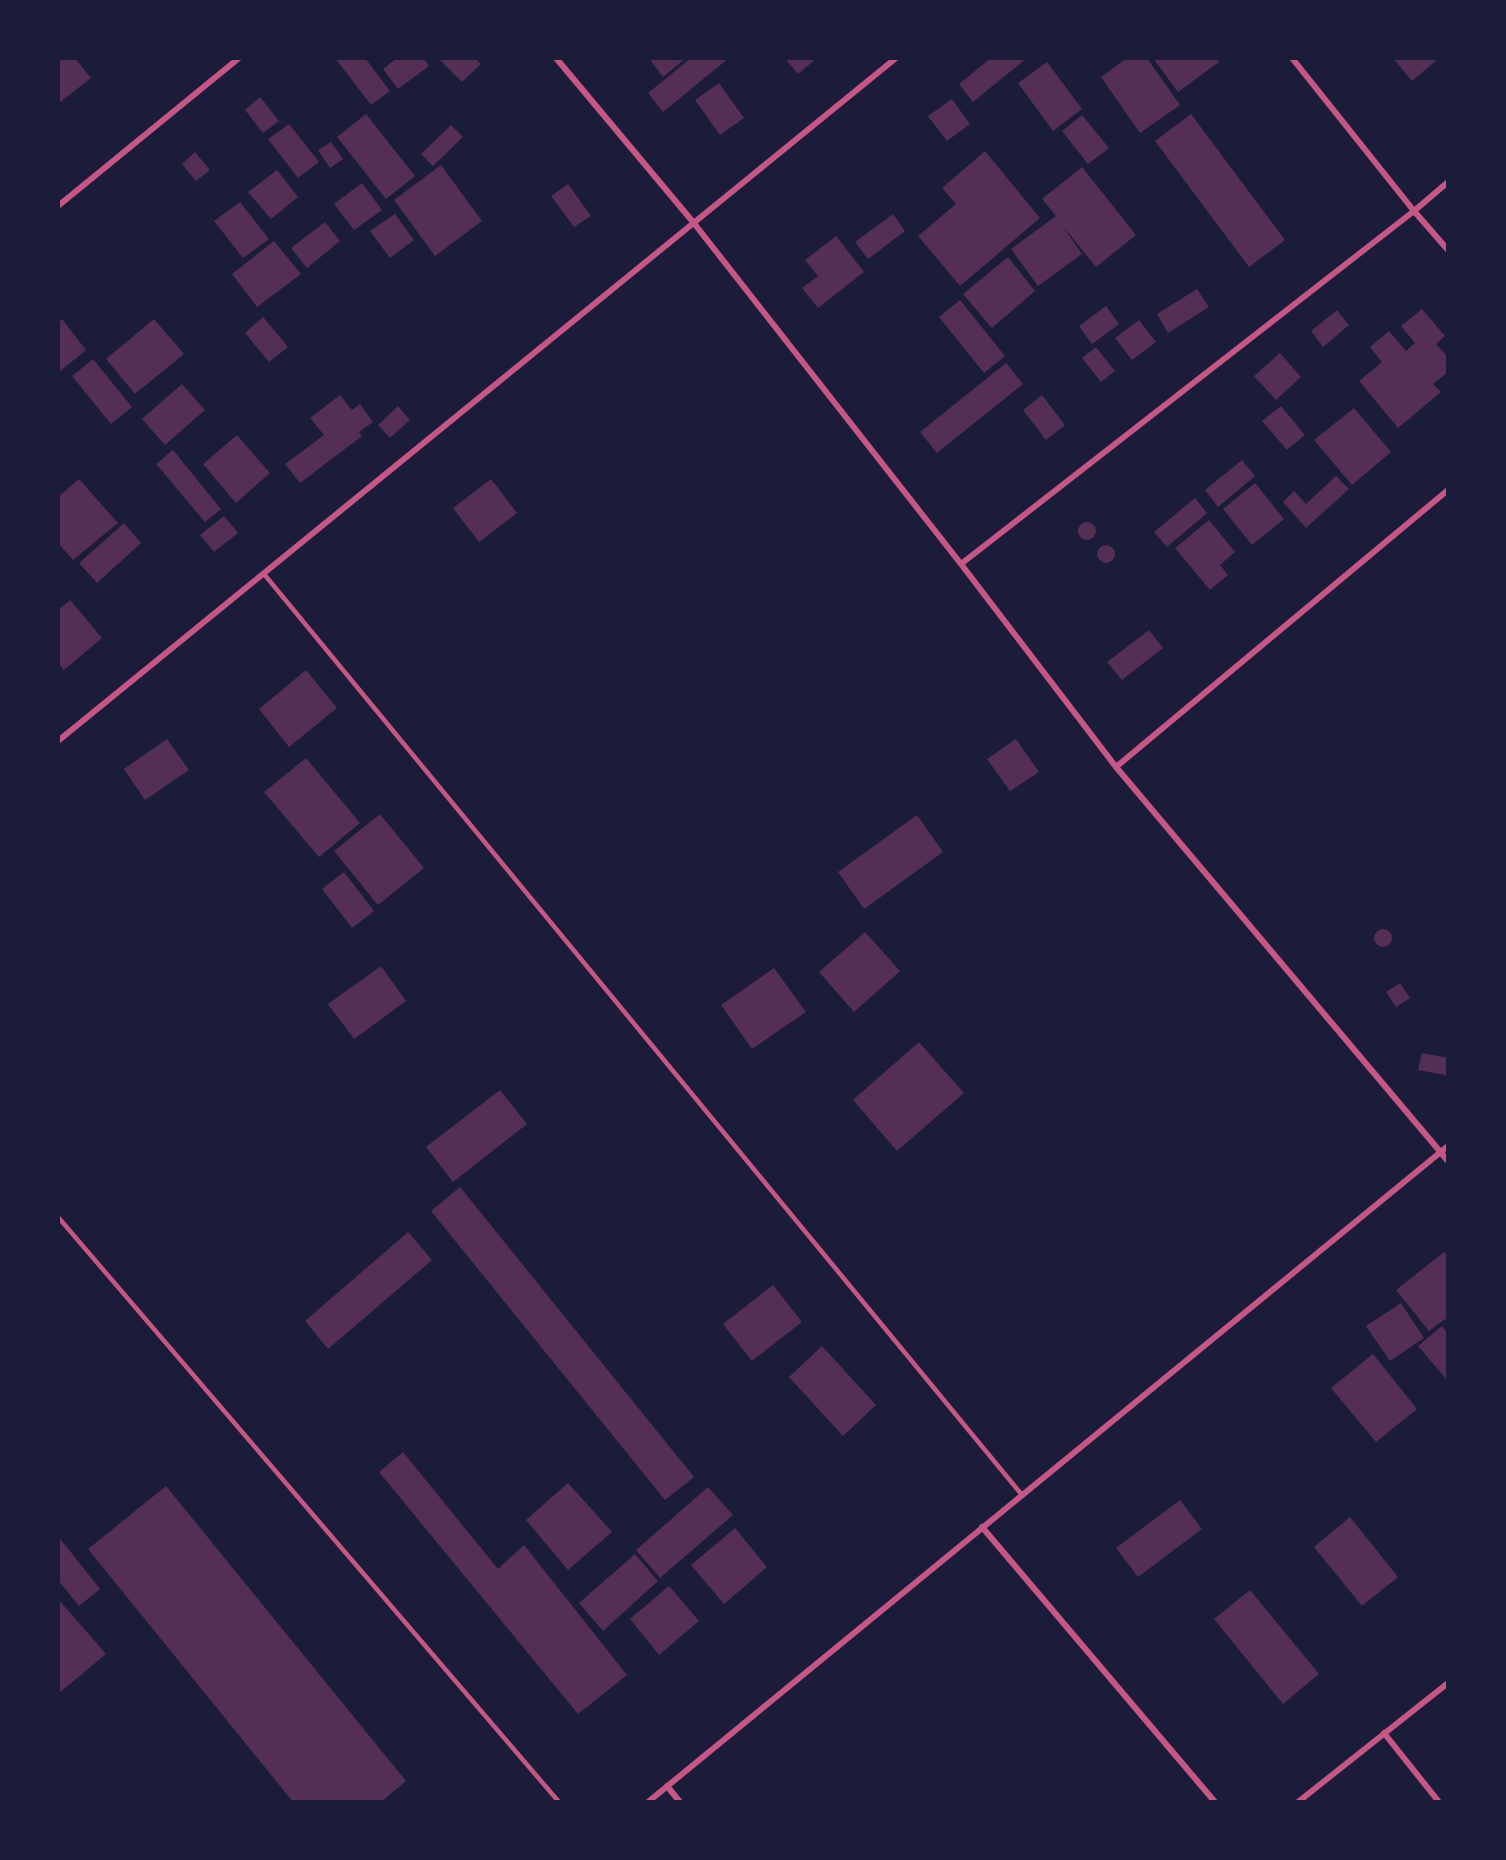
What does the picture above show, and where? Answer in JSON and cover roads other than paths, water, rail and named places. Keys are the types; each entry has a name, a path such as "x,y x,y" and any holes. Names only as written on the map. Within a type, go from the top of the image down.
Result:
{"street":[{"path":"58,206 239,58"},
{"path":"556,58 693,222 961,564 1116,767 1448,1161"},
{"path":"58,741 896,58"},
{"path":"1292,58 1448,250"},
{"path":"961,564 1414,211 1448,182"},
{"path":"1116,767 1448,490"},
{"path":"648,1802 1448,1146"},
{"path":"982,1527 1215,1802"},
{"path":"1298,1802 1448,1683"},
{"path":"1384,1733 1439,1802"},
{"path":"667,1786 680,1802"}],"lane":[{"path":"264,574 1022,1495"},
{"path":"58,1217 560,1802"}]}
